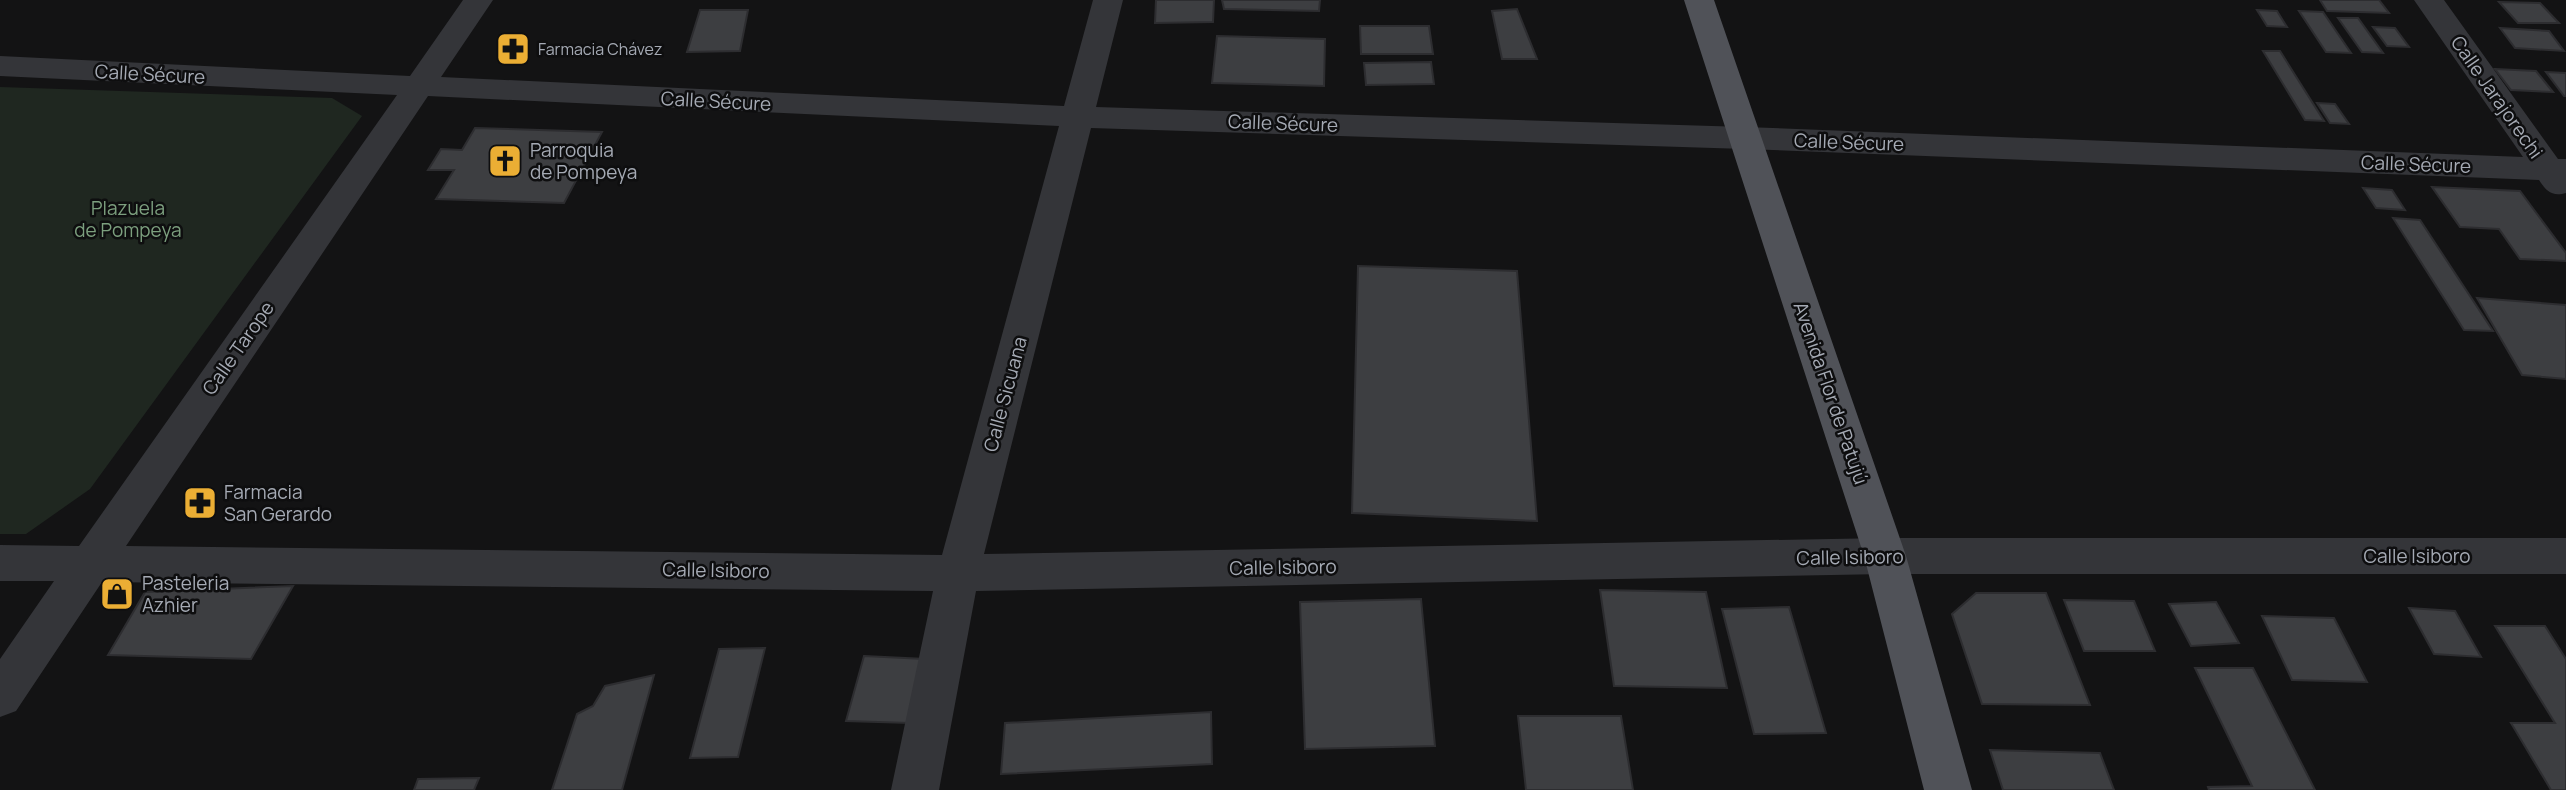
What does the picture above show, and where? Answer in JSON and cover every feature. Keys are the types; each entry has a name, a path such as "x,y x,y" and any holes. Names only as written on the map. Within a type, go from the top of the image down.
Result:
{"main road":[{"name":"Avenida Flor de Patujú","path":"1699,0 1885,556 1948,790"}],"street":[{"name":"Calle Tarope","path":"0,696 478,0"},
{"name":"Calle Sicuana","path":"915,790 958,573 1108,0"},
{"name":"Calle Jarajorechi","path":"2429,0 2560,178"},
{"name":"Calle Sécure","path":"0,66 418,88 1078,117 1745,138 2560,178"},
{"name":"Calle Isiboro","path":"0,563 958,573 1885,556 2566,556"}],"green space":[{"name":"Plazuela de Pompeya","path":"0,87 332,98 362,116 90,489 26,534 0,534"}],"building":[{"path":"1156,0 1214,0 1213,22 1155,23"},
{"path":"1222,0 1320,0 1319,11 1224,9"},
{"path":"2320,0 2379,0 2389,13 2327,11"},
{"path":"2499,2 2540,3 2559,23 2518,23"},
{"path":"1517,9 1537,59 1502,59 1492,11"},
{"path":"700,10 748,10 740,51 687,52"},
{"path":"2257,10 2277,11 2287,27 2267,26"},
{"path":"2299,11 2323,12 2351,53 2326,52"},
{"path":"2338,18 2358,18 2383,53 2362,52"},
{"path":"1360,26 1429,26 1433,54 1361,54"},
{"path":"2373,27 2395,28 2409,47 2387,46"},
{"path":"2500,28 2549,31 2564,51 2515,48"},
{"path":"1217,36 1325,39 1324,86 1212,83"},
{"path":"2263,51 2280,51 2324,121 2305,120"},
{"path":"1431,62 1434,84 1366,85 1364,63"},
{"path":"2495,69 2536,71 2553,92 2511,90"},
{"path":"2546,72 2566,73 2566,96 2564,96"},
{"path":"2317,103 2335,104 2349,124 2330,123"},
{"path":"475,128 602,132 564,203 436,199 454,170 428,170 441,149 462,150"},
{"path":"2432,187 2520,191 2566,253 2566,261 2520,259 2499,229 2460,227"},
{"path":"2363,188 2392,190 2405,210 2376,208"},
{"path":"2393,218 2420,220 2493,331 2464,330"},
{"path":"1358,266 1517,271 1537,521 1352,513"},
{"path":"2477,298 2566,305 2566,379 2522,375"},
{"path":"293,586 251,659 108,655 145,592"},
{"path":"1600,590 1706,592 1727,688 1614,686"},
{"path":"1976,593 2046,593 2090,705 1982,704 1952,614"},
{"path":"1421,599 1435,746 1305,749 1300,602"},
{"path":"2064,600 2134,601 2155,651 2084,651"},
{"path":"2216,602 2239,643 2191,646 2169,604"},
{"path":"1789,607 1826,733 1754,734 1722,609"},
{"path":"2409,608 2455,611 2481,657 2434,654"},
{"path":"2262,616 2334,618 2367,682 2292,680"},
{"path":"2495,626 2545,626 2566,659 2566,790 2551,790 2511,723 2555,723"},
{"path":"765,648 738,757 690,758 719,649"},
{"path":"864,656 925,659 910,723 846,721"},
{"path":"2195,668 2253,668 2315,790 2209,790 2208,787 2252,786"},
{"path":"654,675 622,790 552,790 577,714 593,706 605,686"},
{"path":"1211,712 1212,764 1001,774 1005,723"},
{"path":"1518,716 1621,716 1633,790 1526,790"},
{"path":"1990,750 2100,753 2114,790 2003,790"},
{"path":"479,778 474,790 414,790 418,779"}],"place":[{"name":"Farmacia Chávez","path":"513,49"},
{"name":"Parroquia de Pompeya","path":"505,161"},
{"name":"Farmacia San Gerardo","path":"200,503"},
{"name":"Pasteleria Azhier","path":"117,594"}]}
